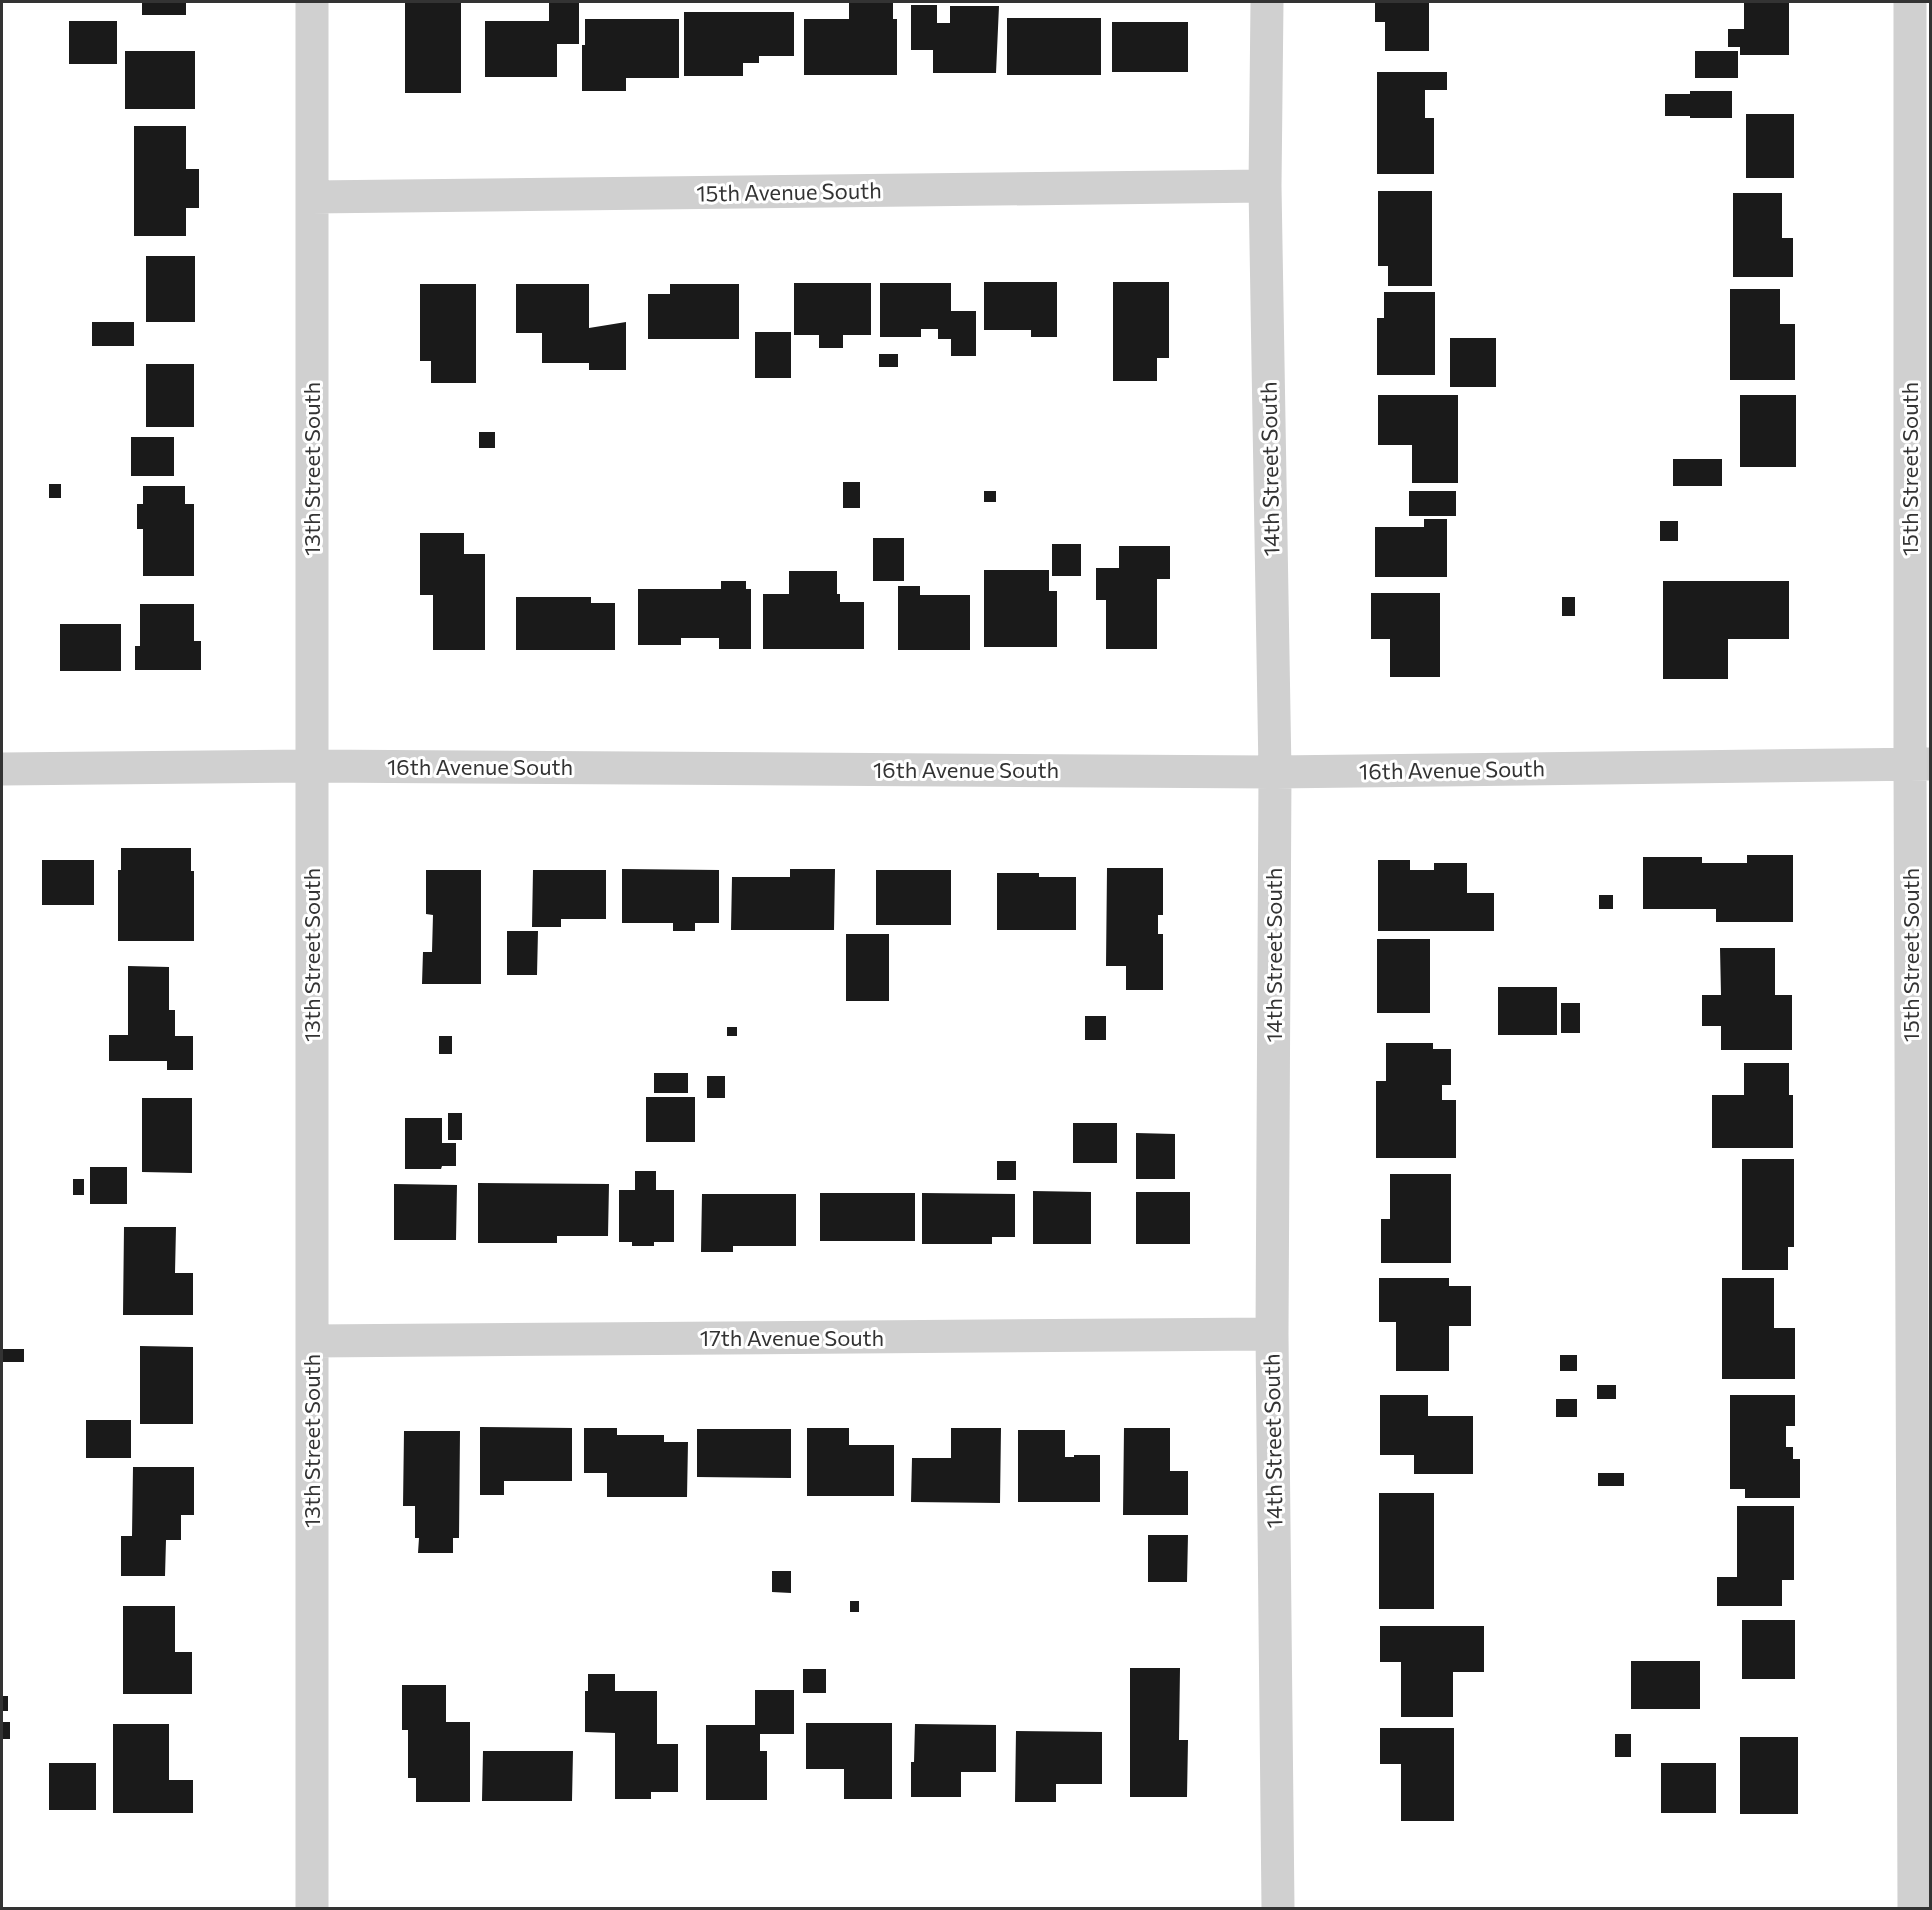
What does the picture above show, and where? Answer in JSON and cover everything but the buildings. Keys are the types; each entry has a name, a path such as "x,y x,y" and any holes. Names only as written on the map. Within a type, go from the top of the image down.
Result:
{"street":[{"name":"13th Street South","path":"312,2 312,1908"},
{"name":"14th Street South","path":"1268,2 1265,186 1275,772 1272,1334 1278,1908"},
{"name":"15th Street South","path":"1910,2 1920,764 1914,1908"},
{"name":"15th Avenue South","path":"312,197 1265,186"},
{"name":"16th Avenue South","path":"2,769 312,766 1275,772 1920,764"},
{"name":"17th Avenue South","path":"312,1341 1272,1334"},
{"path":"1261,1908 1296,1908"}]}
